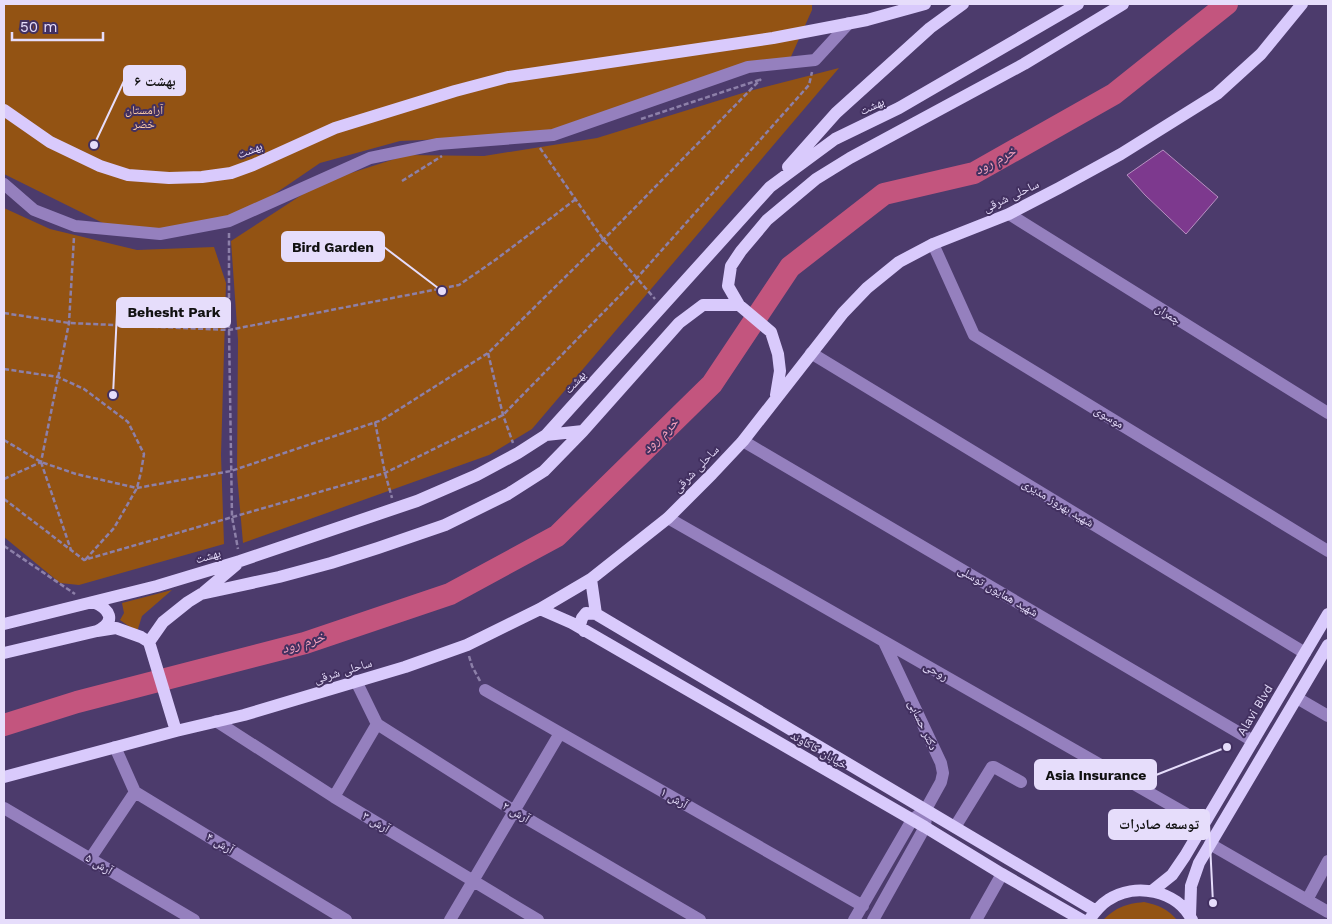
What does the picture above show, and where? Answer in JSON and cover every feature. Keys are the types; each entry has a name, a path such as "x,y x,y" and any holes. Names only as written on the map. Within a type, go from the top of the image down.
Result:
{"main road":[{"name":"بهشت","path":"4,110 50,142 100,166 128,175 169,178 202,177 231,173 253,165 335,128 455,91 508,77 773,38 867,20 924,4"},
{"path":"770,187 836,114 930,28 963,4"},
{"name":"بهشت","path":"4,624 157,586 240,561 417,501 477,475 518,453 546,435 770,187 835,139 899,108 1078,4"},
{"path":"775,398 780,371 778,354 771,332 739,305 728,286 731,266 767,220 816,179 850,158 1024,64 1123,4"},
{"name":"ساحلی شرقی","path":"4,778 115,747 244,715 404,667 467,645 540,608 591,579 668,518 743,441 843,313 867,288 899,262 933,244 1009,214 1059,188 1121,154 1217,94 1260,54 1302,4"},
{"path":"201,594 279,577 331,563 444,525 508,494 544,471 583,431 679,323 703,304 739,305"},
{"path":"546,435 583,431"},
{"path":"149,642 164,622 240,561"},
{"path":"584,631 580,625 582,618 586,613 596,614 591,579"},
{"path":"91,602 104,607 109,617 109,622 105,627 97,631"},
{"name":"خیابان کاکاوند","path":"540,608 572,623 1082,920"},
{"name":"خیابان کاکاوند","path":"596,614 926,809 1093,915"},
{"name":"Alavi Blvd","path":"1152,891 1172,874 1185,856 1328,614"},
{"path":"4,653 116,628 133,634 149,642 176,731"},
{"path":"1191,918 1191,886 1199,863 1328,644"},
{"path":"1093,915 1107,900 1121,893 1136,890 1152,891 1167,896 1180,904 1191,918"}],"street":[{"path":"4,184 34,210 74,226 160,234 229,221 370,158 438,144 553,135 748,66 815,60 849,23"},
{"name":"چمران","path":"1009,214 1328,413"},
{"name":"موسوی","path":"933,244 974,335 1328,551"},
{"name":"شهید بهروز مدیری","path":"811,353 1305,653"},
{"name":"شهید همایون توسلی","path":"743,441 1253,741"},
{"name":"روحی","path":"668,518 1204,824"},
{"name":"دکتر حسابی","path":"854,920 912,820 926,809 941,782 943,773 941,763 884,642"},
{"path":"334,797 377,724 356,681"},
{"name":"آرش ۱","path":"485,690 863,906"},
{"path":"1297,698 1328,716"},
{"name":"آرش ۳","path":"216,721 334,797 538,920"},
{"name":"آرش ۲","path":"377,724 514,811 700,920"},
{"path":"450,920 560,733"},
{"path":"90,859 135,792 115,747"},
{"path":"955,827 992,767 994,766 1021,782"},
{"name":"آرش ۴","path":"135,792 346,920"},
{"name":"آرش ۵","path":"4,808 194,920"},
{"name":"دکتر حسابی","path":"873,920 925,827 926,809"},
{"path":"1210,844 1328,912"},
{"path":"1307,900 1328,861"},
{"path":"976,920 1002,874"}],"path":[{"path":"84,560 385,473 502,415 637,278 809,85 812,70 804,71"},
{"path":"632,121 769,78"},
{"path":"4,440 41,462 76,474 137,488 231,471 382,420 488,353 761,79"},
{"path":"539,147 603,239 662,307"},
{"path":"4,313 69,324 229,330 459,285 576,199"},
{"path":"229,221 232,517 240,561"},
{"path":"71,550 41,462 69,324 74,226"},
{"path":"488,353 502,415 514,446"},
{"path":"4,369 58,377 84,388 128,422 144,454 137,488 114,528 84,560"},
{"path":"375,422 394,509"},
{"path":"4,479 41,462"},
{"path":"4,499 84,560"},
{"path":"4,546 91,602"},
{"path":"467,645 472,666 485,690"}],"green space":[{"name":"آرامستان خضر","path":"4,4 812,4 812,10 789,61 533,135 400,141 320,163 229,225 119,231 4,174"},
{"path":"839,68 532,429 489,455 243,543 237,474 238,340 231,241 320,183 407,155 484,156 597,138 746,92"},
{"path":"4,208 50,229 137,250 214,247 226,283 221,455 224,544 79,585 60,583 4,537"},
{"path":"172,590 142,616 137,632 120,620 124,613 122,603"},
{"path":"1144,902 1162,908 1177,920 1103,920 1122,907"}],"building":[{"path":"1163,150 1218,197 1186,234 1127,175"}],"waterway":[{"name":"خرم رود","path":"4,725 77,702 305,643 450,594 557,536 712,384 790,267 884,194 974,173 1114,94 1227,4"}],"place":[{"name":"بهشت ۶","path":"94,145"},
{"name":"Bird Garden","path":"442,291"},
{"name":"Behesht Park","path":"113,395"},
{"name":"Asia Insurance","path":"1227,747"},
{"name":"توسعه صادرات","path":"1213,903"}]}
